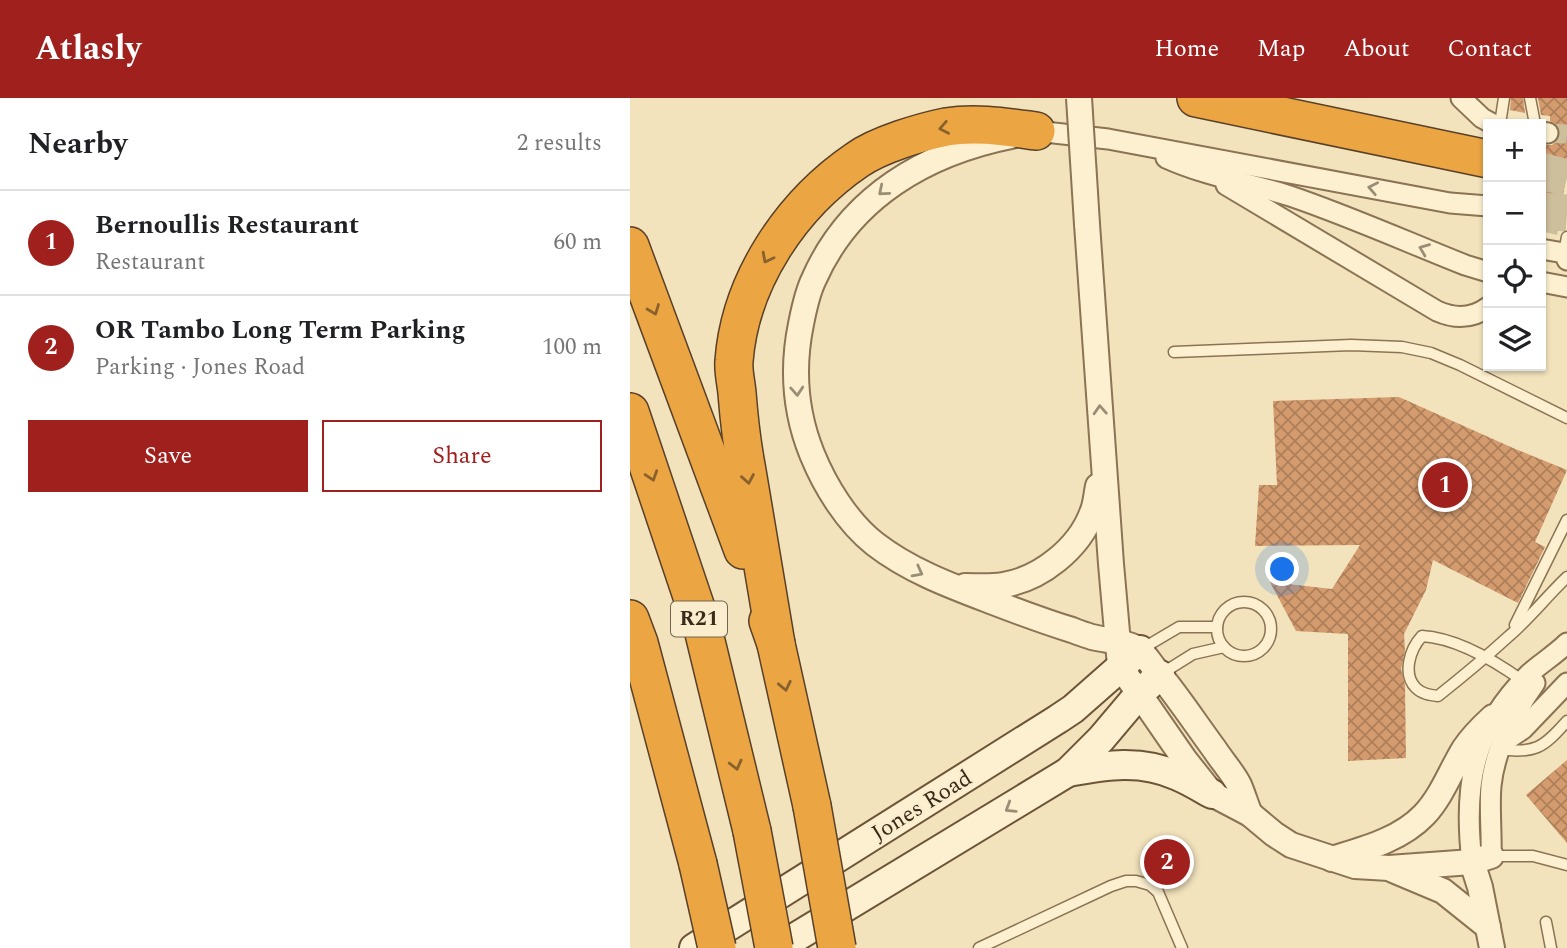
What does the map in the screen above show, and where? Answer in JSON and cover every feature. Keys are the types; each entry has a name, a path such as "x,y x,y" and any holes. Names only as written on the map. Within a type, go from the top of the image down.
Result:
{"highway":[{"path":"1195,98 1483,158"},
{"path":"837,948 812,806 776,644 741,439 734,364 739,321 757,277 775,244 805,204 859,158 901,139 946,127 995,125 1036,131"},
{"path":"630,246 776,644"},
{"name":"R21","path":"630,412 703,629 752,831 776,948"},
{"name":"R21","path":"630,619 639,643 698,864 717,948"}],"main road":[{"name":"Jones Road","path":"694,948 1073,709 1126,652"},
{"path":"1068,772 1101,739 1139,694 1160,675"},
{"path":"1068,772 1107,765 1150,767 1177,775 1212,794"},
{"name":"Jones Road","path":"776,948 1068,772"}],"street":[{"path":"1079,98 1102,453 1126,652 1139,694 1212,794 1250,814 1291,845 1354,866 1389,868 1482,859"},
{"path":"1461,98 1484,119"},
{"path":"1250,814 1238,783 1160,675 1126,652 1092,637 929,577 902,563 862,532 836,500 818,469 804,435 797,404 797,344 813,280 844,228 894,182 940,157 975,145 1036,131 1108,139 1483,207"},
{"path":"1135,144 1178,164 1286,195 1483,270"},
{"path":"1210,175 1437,310 1457,317 1475,315 1486,308"},
{"path":"1546,249 1566,250"},
{"path":"1546,283 1567,287"},
{"path":"951,586 1006,584 1038,572 1064,554 1077,540 1095,506 1102,453"},
{"path":"1331,860 1378,844 1410,827 1424,815 1477,732 1532,671 1562,648"},
{"path":"1490,938 1480,887 1491,789 1500,746 1516,711 1562,648"},
{"path":"1500,746 1523,729 1567,683"},
{"path":"1482,859 1469,838 1470,787 1474,765 1493,717"},
{"path":"1389,868 1443,891 1490,938"}],"lane":[{"path":"1501,119 1504,98"},
{"path":"1530,98 1537,119"},
{"path":"1174,352 1351,345 1402,346 1432,353 1460,365 1567,418"},
{"path":"1510,635 1567,520"},
{"path":"1522,681 1485,656 1433,637 1422,636 1415,643 1410,657 1409,676 1416,688 1426,694 1438,696 1459,680 1485,656 1510,635 1567,577"},
{"path":"1238,603 1250,603 1260,607 1271,626 1270,637 1264,647 1255,654 1244,656 1233,654 1224,647 1217,627 1228,607 1238,603"},
{"path":"1126,652 1179,627 1217,627"},
{"path":"1160,675 1192,654 1224,647"},
{"path":"1500,746 1518,752 1534,749 1548,742 1567,722"},
{"path":"1482,859 1533,856 1567,865"},
{"path":"979,948 1111,886 1136,881 1150,885 1158,892 1182,948"},
{"path":"1546,922 1551,948"}],"building":[{"path":"1511,98 1523,98 1525,113 1510,110"},
{"path":"1538,98 1567,98 1567,172 1557,231 1546,229 1546,145 1557,141 1560,129 1550,121 1550,116 1541,115"},
{"path":"1399,397 1567,470 1535,542 1545,547 1518,603 1433,560 1426,590 1404,634 1405,651 1401,669 1405,685 1406,758 1348,761 1348,634 1296,631 1270,582 1332,589 1360,545 1255,546 1259,485 1277,485 1273,401"},
{"path":"1567,760 1567,843 1526,795"}],"tunnel":[{"path":"1548,133 1567,134"},
{"path":"1546,167 1567,169"},
{"path":"1546,172 1567,178"},
{"path":"1546,211 1567,213"},
{"path":"1546,222 1567,228"}],"place":[{"name":"Bernoullis Restaurant","path":"1445,485"},
{"name":"OR Tambo Long Term Parking","path":"1167,862"}]}
